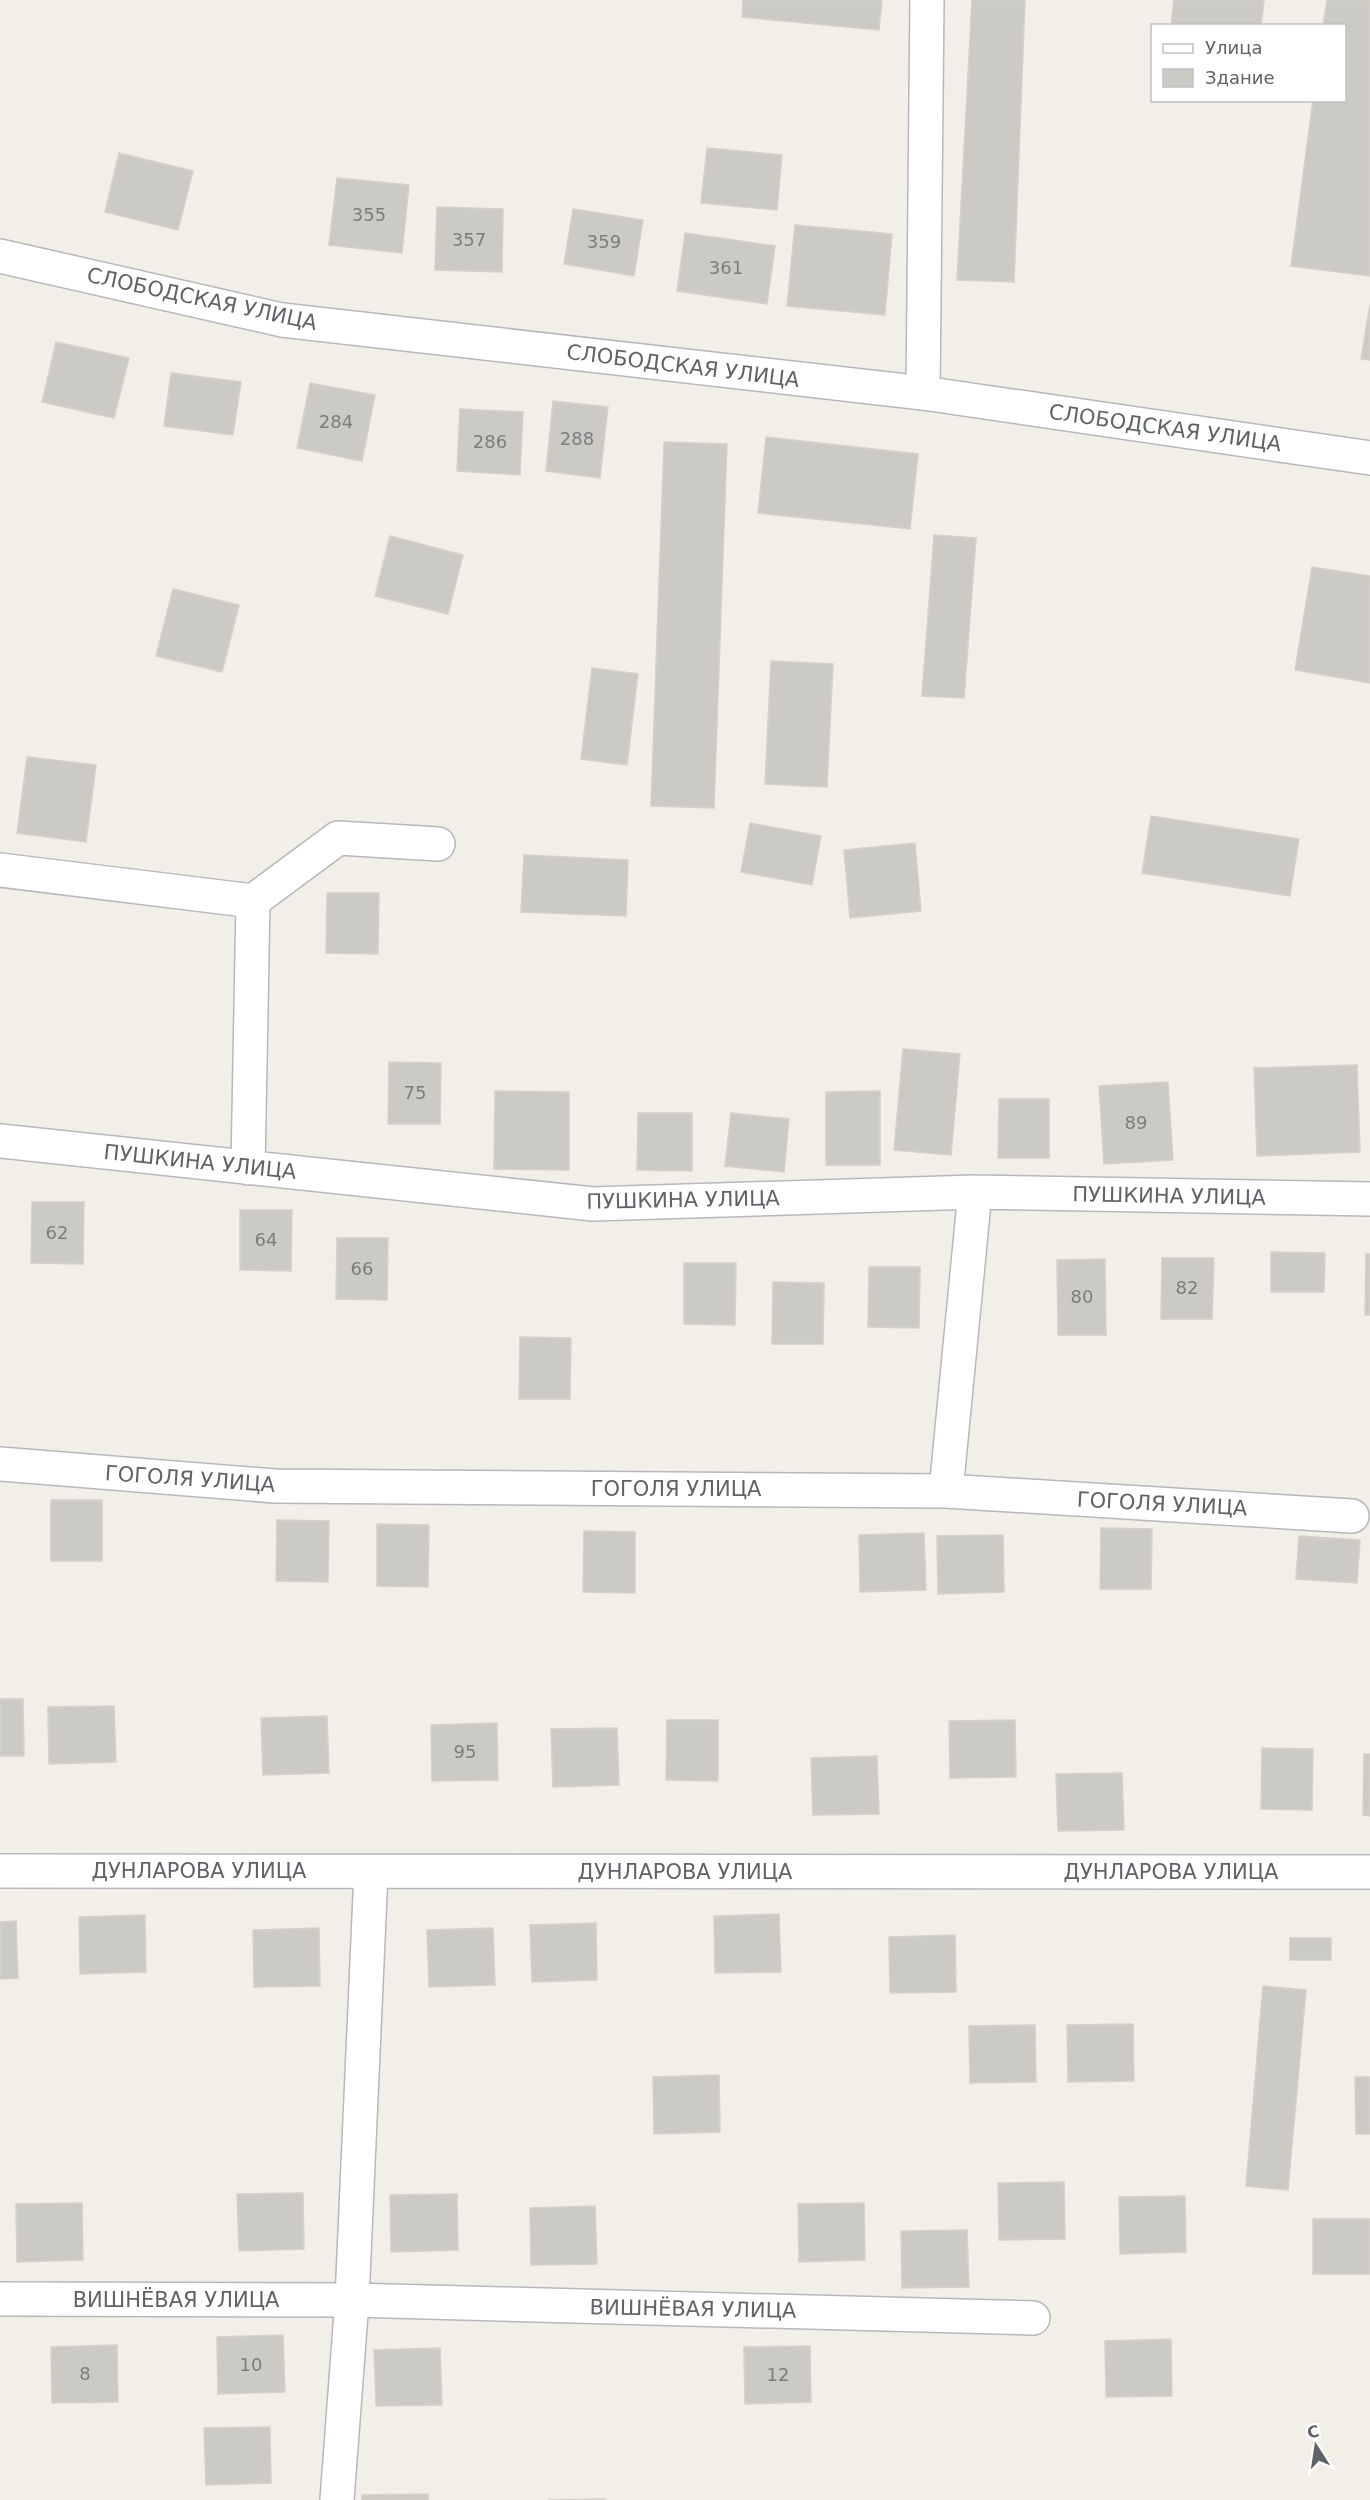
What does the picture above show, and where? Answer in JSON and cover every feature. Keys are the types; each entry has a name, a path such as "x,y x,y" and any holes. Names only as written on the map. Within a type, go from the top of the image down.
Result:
{"street":[{"path":"923,393 927,0"},
{"name":"СЛОБОДСКАЯ УЛИЦА","path":"0,256 282,320 923,393 1370,458"},
{"path":"0,870 253,901 338,838 438,844"},
{"path":"248,1167 253,901"},
{"name":"ПУШКИНА УЛИЦА","path":"0,1141 593,1204 975,1192 1370,1199"},
{"path":"946,1491 975,1192"},
{"name":"ГОГОЛЯ УЛИЦА","path":"0,1464 275,1486 946,1491 1352,1516"},
{"name":"ДУНЛАРОВА УЛИЦА","path":"0,1871 1370,1872"},
{"path":"337,2500 352,2300 371,1872"},
{"name":"ВИШНЁВАЯ УЛИЦА","path":"0,2299 352,2300 1033,2318"}],"building":[{"path":"743,0 882,0 879,30 742,17"},
{"path":"972,0 1025,0 1014,282 957,280"},
{"path":"1174,0 1264,0 1261,24 1171,24"},
{"path":"1327,0 1370,0 1370,276 1291,266 1313,102 1346,102 1346,24 1323,24"},
{"path":"707,148 782,155 777,210 701,203"},
{"path":"119,153 193,171 178,230 105,212"},
{"path":"337,178 409,185 402,253 329,245"},
{"path":"437,207 503,209 502,272 435,270"},
{"path":"573,209 643,220 634,276 564,264"},
{"path":"795,225 892,234 885,315 787,306"},
{"path":"685,233 775,246 767,304 677,291"},
{"path":"1370,304 1370,360 1361,359"},
{"path":"56,342 129,358 114,418 42,402"},
{"path":"171,373 241,382 233,435 164,426"},
{"path":"310,383 375,395 362,461 297,448"},
{"path":"553,401 608,407 600,478 546,471"},
{"path":"460,409 523,412 520,475 457,471"},
{"path":"766,437 918,454 910,529 758,513"},
{"path":"664,442 727,444 714,808 651,806"},
{"path":"934,535 976,538 964,698 922,696"},
{"path":"390,536 463,555 448,614 375,596"},
{"path":"1312,567 1370,576 1370,683 1295,670"},
{"path":"173,589 239,605 222,672 156,656"},
{"path":"771,661 833,664 827,787 765,784"},
{"path":"592,668 638,674 627,765 581,759"},
{"path":"27,757 96,765 86,842 17,833"},
{"path":"1151,816 1299,839 1290,896 1142,873"},
{"path":"750,823 821,836 812,885 741,872"},
{"path":"915,843 921,911 850,918 844,850"},
{"path":"524,855 628,860 626,916 521,912"},
{"path":"327,893 379,893 378,954 326,953"},
{"path":"903,1049 960,1054 951,1155 894,1150"},
{"path":"389,1062 441,1063 440,1124 388,1124"},
{"path":"1357,1065 1360,1152 1257,1156 1254,1068"},
{"path":"1168,1082 1173,1160 1104,1164 1099,1086"},
{"path":"495,1091 569,1092 569,1170 494,1169"},
{"path":"880,1091 880,1165 826,1165 826,1092"},
{"path":"999,1099 1049,1099 1049,1158 998,1158"},
{"path":"638,1113 692,1113 692,1171 637,1170"},
{"path":"731,1113 789,1119 784,1172 725,1166"},
{"path":"32,1202 84,1202 83,1264 31,1263"},
{"path":"240,1210 292,1210 291,1271 240,1270"},
{"path":"337,1238 388,1238 387,1300 336,1299"},
{"path":"1271,1252 1325,1253 1324,1292 1271,1292"},
{"path":"1366,1254 1370,1254 1370,1315 1365,1315"},
{"path":"1162,1258 1214,1258 1212,1319 1161,1319"},
{"path":"1105,1259 1106,1335 1058,1335 1057,1260"},
{"path":"684,1263 736,1263 735,1325 684,1324"},
{"path":"869,1267 920,1267 919,1328 868,1327"},
{"path":"773,1282 824,1283 823,1344 772,1344"},
{"path":"520,1337 571,1338 570,1399 519,1399"},
{"path":"51,1500 102,1500 102,1561 51,1561"},
{"path":"277,1520 329,1521 328,1582 276,1581"},
{"path":"377,1524 429,1525 428,1587 377,1586"},
{"path":"1101,1528 1152,1529 1151,1589 1100,1589"},
{"path":"584,1531 635,1532 635,1593 583,1592"},
{"path":"924,1533 926,1590 860,1592 859,1535"},
{"path":"1003,1535 1004,1592 938,1594 937,1536"},
{"path":"1299,1536 1360,1540 1357,1583 1296,1579"},
{"path":"0,1699 23,1699 24,1756 0,1756"},
{"path":"114,1706 116,1762 49,1764 48,1707"},
{"path":"327,1716 329,1773 263,1775 261,1718"},
{"path":"667,1720 718,1720 718,1781 666,1780"},
{"path":"1015,1720 1016,1777 950,1778 949,1721"},
{"path":"497,1723 498,1780 432,1781 431,1725"},
{"path":"617,1728 619,1785 553,1787 551,1729"},
{"path":"1262,1748 1313,1749 1312,1810 1261,1809"},
{"path":"1364,1754 1370,1754 1370,1816 1363,1815"},
{"path":"877,1756 879,1814 813,1815 811,1758"},
{"path":"1122,1773 1124,1830 1058,1831 1056,1774"},
{"path":"779,1914 781,1972 715,1973 714,1916"},
{"path":"145,1915 146,1972 80,1974 79,1917"},
{"path":"16,1921 18,1978 0,1979 0,1922"},
{"path":"596,1923 597,1980 532,1982 530,1925"},
{"path":"319,1928 320,1986 254,1987 253,1930"},
{"path":"493,1928 495,1985 429,1987 427,1930"},
{"path":"955,1935 956,1992 890,1993 889,1937"},
{"path":"1290,1938 1331,1938 1331,1960 1290,1960"},
{"path":"1263,1986 1306,1990 1288,2190 1246,2186"},
{"path":"1133,2024 1134,2081 1068,2082 1067,2025"},
{"path":"1035,2025 1036,2082 970,2083 969,2026"},
{"path":"719,2075 720,2132 654,2134 653,2077"},
{"path":"1355,2077 1370,2077 1370,2134 1356,2134"},
{"path":"1064,2182 1065,2239 999,2240 998,2183"},
{"path":"303,2193 304,2249 239,2251 237,2194"},
{"path":"457,2194 458,2250 391,2252 390,2195"},
{"path":"1185,2196 1186,2252 1120,2254 1119,2197"},
{"path":"82,2203 83,2260 17,2262 16,2204"},
{"path":"864,2203 865,2260 799,2262 798,2204"},
{"path":"595,2206 597,2264 531,2265 530,2208"},
{"path":"1313,2219 1370,2219 1370,2274 1313,2274"},
{"path":"967,2230 969,2287 902,2288 901,2231"},
{"path":"283,2335 285,2392 218,2394 217,2337"},
{"path":"1171,2339 1172,2396 1106,2397 1105,2341"},
{"path":"117,2345 118,2402 52,2403 51,2347"},
{"path":"810,2346 811,2402 745,2404 744,2347"},
{"path":"440,2348 442,2405 376,2406 374,2350"},
{"path":"270,2427 271,2483 206,2485 204,2428"},
{"path":"428,2494 428,2500 362,2500 362,2495"},
{"path":"605,2499 605,2500 548,2500"}]}
